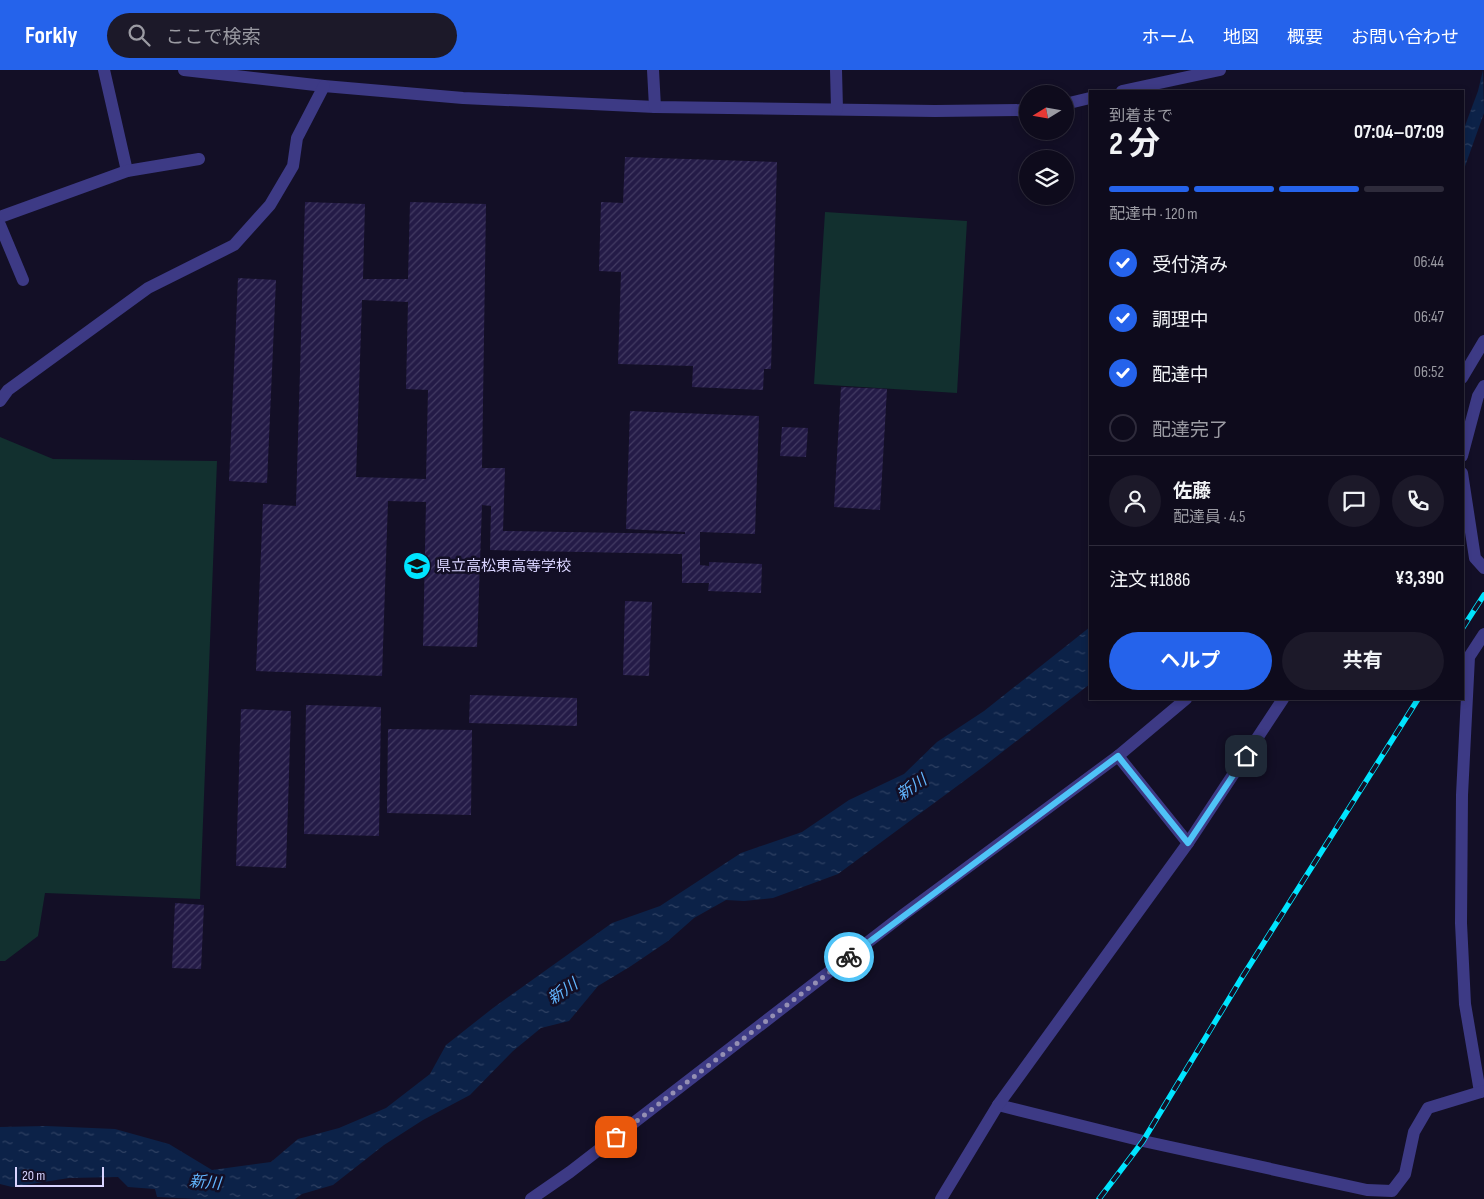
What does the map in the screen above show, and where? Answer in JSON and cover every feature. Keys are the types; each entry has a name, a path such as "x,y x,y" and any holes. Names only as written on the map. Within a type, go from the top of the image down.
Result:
{"street":[{"path":"104,70 127,171"},
{"path":"184,70 324,86 463,98 655,107 936,111 1019,110"},
{"path":"653,70 655,107"},
{"path":"836,70 837,109"},
{"path":"1127,90 1220,70"},
{"path":"0,401 8,390 148,288 234,245 270,206 293,166 298,138 324,86"},
{"path":"1074,102 1089,98"},
{"path":"0,217 127,171 199,160"},
{"path":"0,225 23,280"},
{"path":"1464,375 1484,341"},
{"path":"1464,448 1478,396 1484,386"},
{"path":"1464,487 1474,558 1484,568"},
{"path":"998,1105 1143,1141 1367,1190 1392,1191 1404,1174 1414,1132 1428,1108 1482,1091 1465,1004 1461,924 1462,805 1469,657 1484,634"},
{"path":"531,1199 570,1172 903,915 1118,756 1185,700"},
{"path":"941,1199 998,1105 1188,843 1281,700"},
{"path":"1118,756 1188,843"}],"green space":[{"path":"825,212 967,221 957,393 814,384"},
{"path":"0,437 53,459 217,461 200,899 45,893 38,936 5,961 0,961"}],"water":[{"path":"1483,70 1484,113 1464,169 1464,128 1478,91"},
{"name":"新川","path":"1089,628 1089,685 983,767 838,874 773,898 744,901 726,900 694,918 668,941 598,986 569,1021 541,1028 513,1051 470,1095 423,1120 384,1145 333,1185 302,1194 295,1199 198,1199 157,1197 155,1189 128,1187 118,1177 69,1178 12,1187 0,1184 0,1127 46,1126 115,1129 169,1144 212,1170 271,1162 298,1139 339,1128 386,1108 430,1074 446,1045 493,1008 612,923 660,906 741,853 802,832 849,800 904,774 937,742 984,711"}],"building":[{"path":"625,157 777,162 771,369 764,369 763,390 692,387 693,366 618,364 621,272 599,271 601,202 623,203"},
{"path":"305,202 365,204 363,279 408,279 410,202 486,204 482,468 505,468 503,531 685,534 685,532 626,529 630,411 759,416 755,534 700,532 700,565 709,566 709,562 762,564 761,593 708,591 709,583 682,583 682,554 490,550 491,506 482,505 477,647 423,646 426,502 388,501 382,676 256,671 263,504 296,506","holes":["362,300 408,302 406,389 428,390 426,479 356,477"]},
{"path":"238,278 276,280 267,483 229,481"},
{"path":"841,387 887,389 880,510 834,507"},
{"path":"782,427 808,428 806,457 780,456"},
{"path":"625,601 652,602 649,676 623,675"},
{"path":"470,695 577,698 577,726 469,723"},
{"path":"306,705 381,707 379,836 304,834"},
{"path":"241,709 291,711 286,868 236,866"},
{"path":"388,729 472,730 471,815 387,813"},
{"path":"175,903 204,905 201,969 172,968"}],"railway":[{"path":"1464,626 1484,595"},
{"path":"1099,1199 1143,1141 1241,979 1417,700"}],"way so far":[{"path":"616,1137 849,957"}],"place":[{"name":"県立高松東高等学校","path":"417,566"}],"route":[{"path":"849,957 1118,756 1188,843 1246,756"}]}
